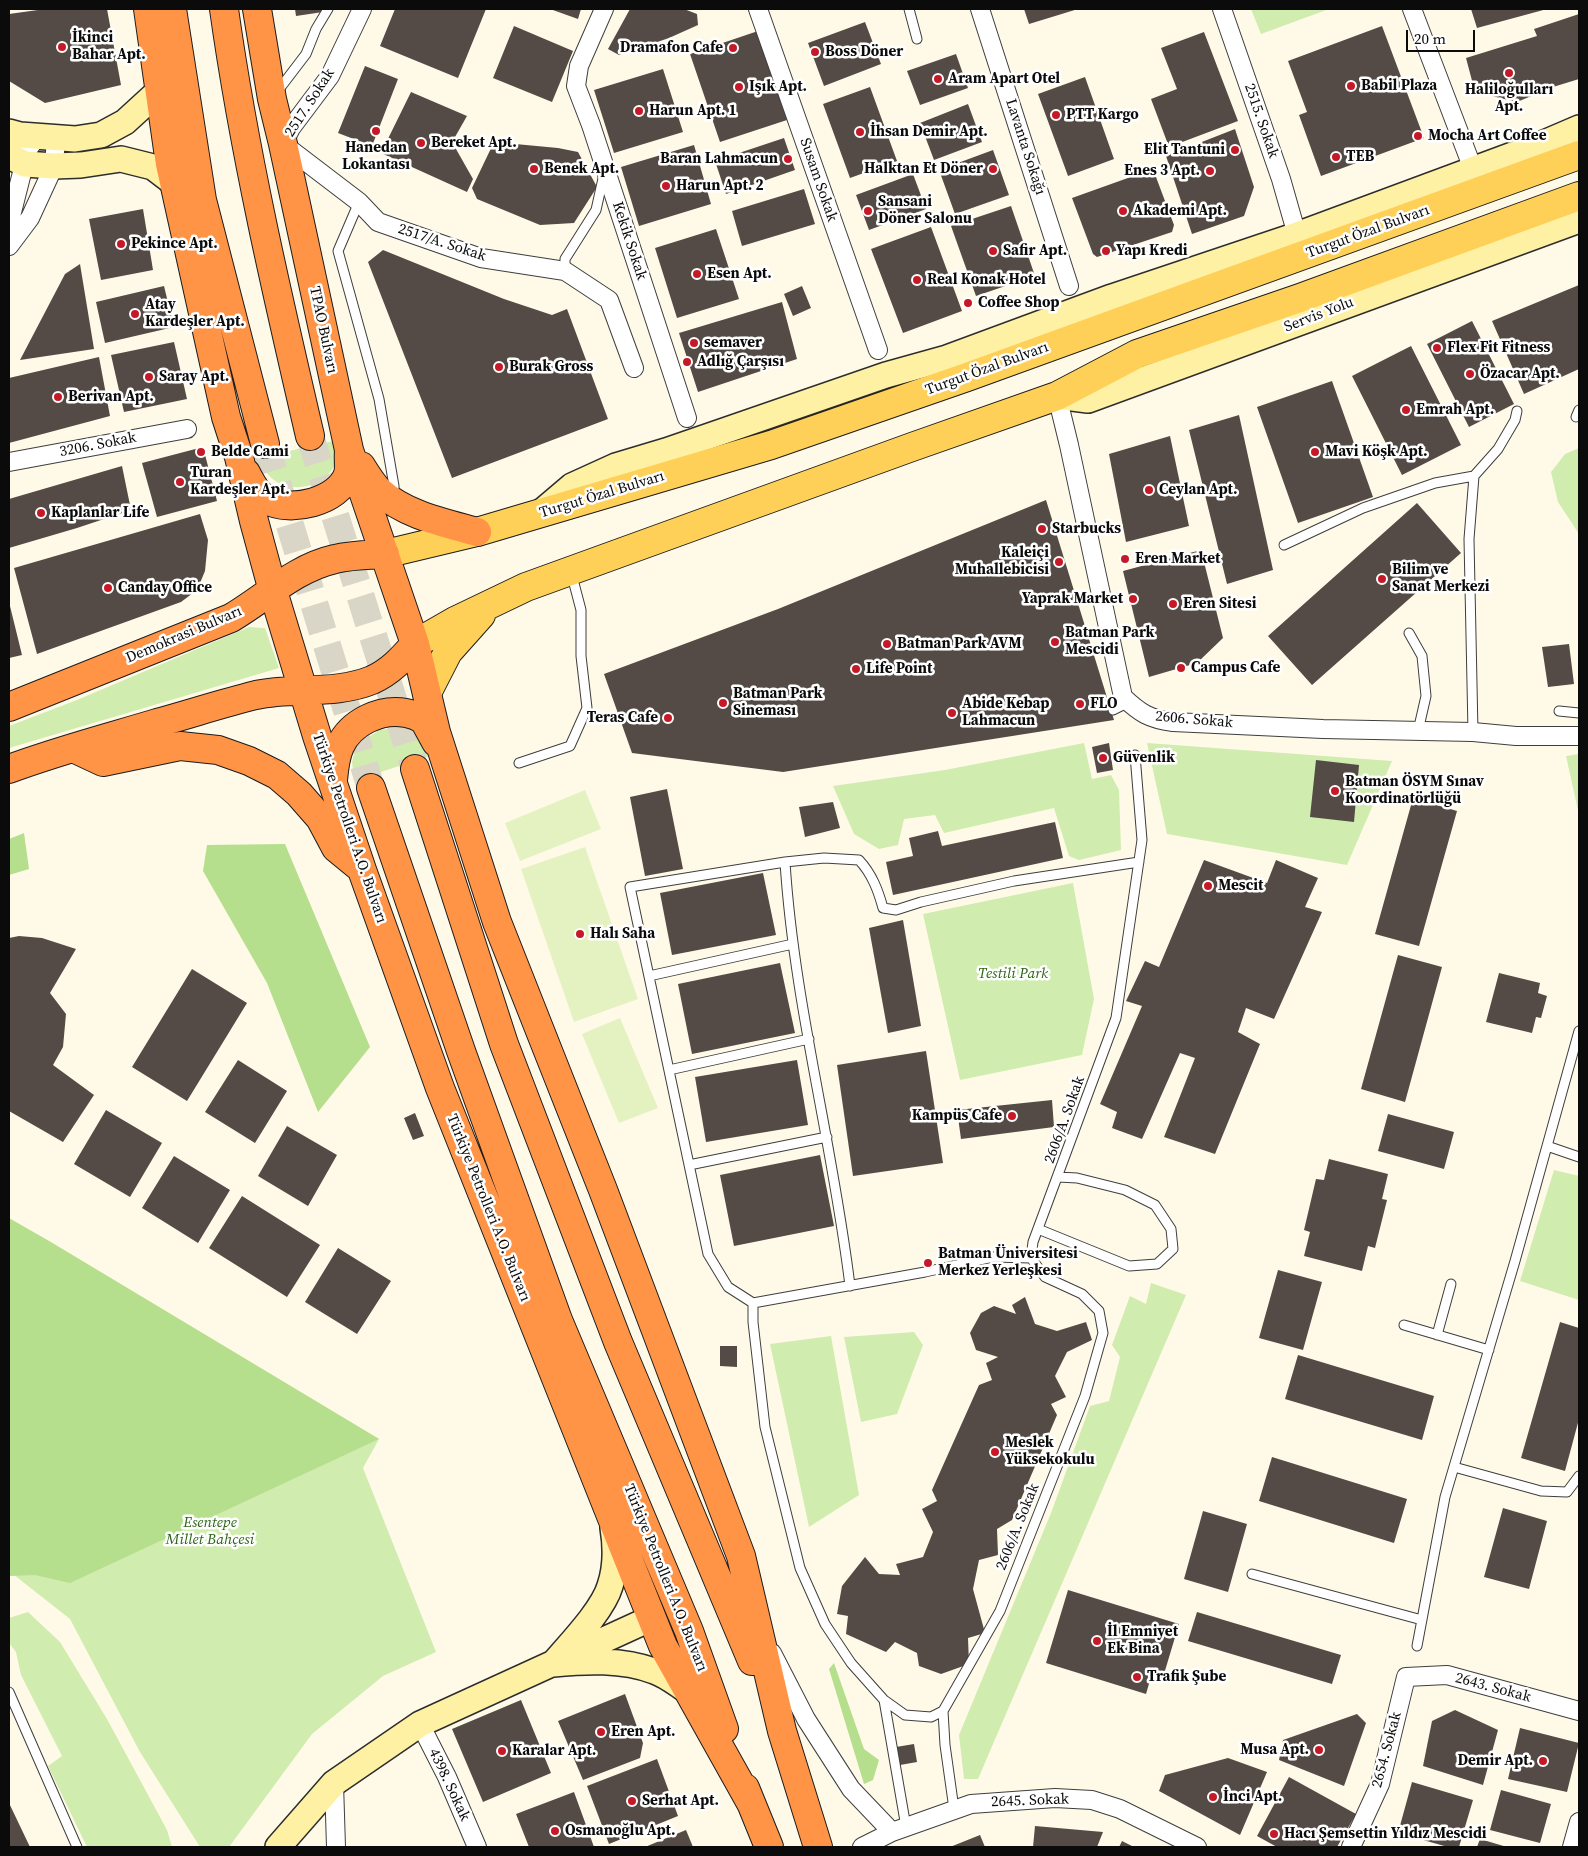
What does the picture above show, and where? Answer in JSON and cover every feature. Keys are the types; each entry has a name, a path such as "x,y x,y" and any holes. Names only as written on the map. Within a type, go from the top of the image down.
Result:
{"highway":[{"path":"148,9 174,183 226,417 239,457 273,591"},
{"path":"172,9 202,200 265,444"},
{"path":"224,9 232,69 276,292 310,436"},
{"name":"TPAO Bulvarı","path":"257,9 272,98 284,144 349,450 415,644"},
{"path":"239,457 254,487 265,500 279,505 299,505 321,500 340,487 348,475 349,450"},
{"path":"349,450 378,490 393,501 407,509 438,521 477,532"},
{"name":"Demokrasi Bulvarı","path":"9,707 231,618 301,571 318,564 336,558 385,554"},
{"name":"Türkiye Petrolleri A.O. Bulvarı","path":"273,591 332,782 440,1088 663,1646 752,1805"},
{"path":"9,769 50,754 257,695 356,685 372,680 396,665 415,644"},
{"path":"415,644 436,732 497,922 603,1190 741,1556 782,1731 818,1847"},
{"path":"332,782 334,765 340,745 352,729 368,718 386,712 406,713 424,720 446,764"},
{"path":"72,748 103,762 180,746 218,750 249,761 278,775 299,794 320,818 336,848 362,870"},
{"path":"415,769 504,1044 618,1342 782,1731"},
{"name":"Türkiye Petrolleri A.O. Bulvarı","path":"371,788 465,1060 558,1320 689,1632 769,1847"}],"main road":[{"name":"Turgut Özal Bulvarı","path":"385,554 477,532 781,442 1032,354 1579,155"},
{"path":"415,644 455,621 526,587 1056,396 1137,354 1300,298 1579,196"},
{"path":"427,693 448,652 492,603"}],"street":[{"name":"2517. Sokak","path":"284,144 291,128 330,76 362,9"},
{"name":"Kekik Sokak","path":"604,9 579,66 576,86 687,418"},
{"name":"Susam Sokak","path":"758,9 878,350"},
{"name":"Lavanta Sokağı","path":"980,9 1069,286"},
{"name":"2515. Sokak","path":"1222,9 1286,194 1297,234"},
{"path":"1412,9 1473,169"},
{"path":"9,132 75,139 101,135 125,122 160,90"},
{"path":"539,514 572,486 616,466 666,451 886,375 947,358 1112,296 1297,234 1537,146 1579,128"},
{"path":"9,224 17,160 28,149 47,137"},
{"path":"9,246 30,218 54,166 47,137"},
{"name":"2517/A. Sokak","path":"284,144 358,202 378,222 481,258 565,271 608,300 634,368"},
{"path":"17,160 54,166 81,165 121,159 153,167 174,183"},
{"name":"Servis Yolu","path":"1056,396 1088,400 1579,220"},
{"name":"2606. Sokak","path":"1056,396 1069,445 1118,703 1154,719 1173,722 1323,729 1473,732 1516,736 1579,736"},
{"name":"3206. Sokak","path":"9,462 187,429"},
{"path":"553,1664 594,1614 610,1587 615,1539 610,1513"},
{"path":"278,1847 334,1783 420,1724 652,1618"},
{"path":"756,1622 806,1719 851,1789 876,1817 899,1829"},
{"path":"553,1664 589,1661 623,1664 654,1671 688,1691"},
{"name":"2643. Sokak","path":"1406,1677 1446,1675 1579,1711"},
{"name":"2654. Sokak","path":"1351,1847 1380,1784 1406,1677"},
{"name":"4398. Sokak","path":"420,1724 448,1777 477,1847"},
{"path":"334,1783 336,1847"},
{"name":"2645. Sokak","path":"862,1847 899,1829 971,1804 1055,1798 1092,1800 1120,1809 1197,1847"},
{"path":"1572,1847 1579,1822"}],"lane":[{"path":"272,98 306,54 316,29 328,9"},
{"path":"909,9 917,39"},
{"path":"565,271 565,259 596,210 605,170"},
{"path":"358,202 338,251 379,399 394,486 393,501"},
{"path":"1473,732 1469,539 1474,476 1498,449 1515,420 1517,411"},
{"path":"1284,545 1363,508 1435,483 1474,476"},
{"path":"520,763 570,746 587,708 581,656 581,610 571,570"},
{"path":"1410,633 1422,656 1426,696 1418,730"},
{"path":"1559,711 1579,713"},
{"name":"2606/A. Sokak","path":"943,1711 1000,1610 1085,1396 1103,1333 1099,1311 1082,1294 1045,1278 1031,1258 1038,1229 1116,1018 1142,840 1134,755"},
{"path":"1031,1258 993,1257 925,1272 754,1303 728,1287 708,1254 630,887 784,862 824,858 859,860 868,870 883,908 896,910 921,902 1014,881 1140,862"},
{"path":"784,862 793,944 838,1195 850,1286"},
{"path":"649,976 793,944"},
{"path":"1417,1646 1445,1498 1579,1032"},
{"path":"669,1070 809,1038"},
{"path":"689,1165 827,1137"},
{"path":"1547,1146 1579,1157"},
{"path":"1038,1229 1129,1266 1157,1264 1173,1249 1171,1229 1155,1205 1125,1190 1077,1178 1058,1177"},
{"path":"1437,1335 1451,1284"},
{"path":"754,1303 753,1322 766,1427 800,1568 825,1624 851,1663 884,1700 905,1715 931,1717 943,1711 945,1745 954,1809"},
{"path":"1404,1326 1489,1350"},
{"path":"1454,1467 1541,1491 1567,1492 1579,1476"},
{"path":"1252,1574 1422,1620"},
{"path":"9,1692 77,1847"},
{"path":"884,1700 899,1829"}],"green space":[{"path":"1251,9 1329,9 1261,34"},
{"path":"338,440 338,455 335,465 321,480 303,487 283,485 274,480 267,473 258,458"},
{"path":"1579,448 1579,534 1558,502 1551,472 1565,454"},
{"path":"249,627 265,628 279,668 9,748 9,726 77,700"},
{"path":"395,728 418,734 435,754 354,781 352,762 355,751 366,739 379,730"},
{"path":"1084,743 1092,779 1111,775 1119,790 1121,850 1079,860 1069,856 1054,808 944,833 935,815 904,819 898,845 879,849 854,834 833,786 945,770"},
{"path":"1147,743 1392,761 1347,865 1167,834"},
{"path":"1579,754 1579,815 1566,756"},
{"path":"585,790 601,829 520,861 505,823"},
{"path":"24,833 29,869 9,875 9,839"},
{"path":"285,844 370,1047 318,1112 267,983 203,871 207,845"},
{"name":"Halı Saha","path":"585,847 638,999 574,1022 521,869"},
{"name":"Testili Park","path":"1073,883 1094,999 1082,1055 960,1080 923,914"},
{"path":"620,1018 658,1108 619,1123 582,1034"},
{"path":"1554,1170 1579,1176 1579,1300 1520,1281"},
{"path":"9,1218 379,1439 70,1583 35,1575 9,1576"},
{"name":"Esentepe Millet Bahçesi","path":"9,1219 49,1241 379,1439 363,1468 436,1652 383,1676 312,1734 229,1847 200,1847 140,1752 70,1619 9,1571"},
{"path":"1151,1283 1186,1295 978,1779 964,1779 959,1735 1051,1513 1090,1406 1109,1401 1120,1357 1112,1345 1130,1296 1146,1304"},
{"path":"914,1332 923,1345 897,1414 861,1422 844,1337"},
{"path":"831,1336 859,1495 809,1527 770,1344"},
{"path":"28,1612 60,1642 107,1719 167,1830 172,1847 87,1847 48,1766 62,1756 21,1675 16,1652 9,1643 9,1618"},
{"path":"834,1663 864,1749 879,1760 873,1780 864,1784 829,1669"}],"building":[{"name":"İkinci Bahar Apt.","path":"45,9 107,9 121,85 45,103 9,81 9,14"},
{"path":"295,9 323,9 323,12 296,16"},
{"path":"395,9 486,9 458,78 380,46"},
{"path":"550,9 581,9 578,19"},
{"path":"630,9 684,9 697,14 698,25 669,38 619,55 608,49"},
{"path":"1024,9 1078,9 1029,24"},
{"path":"1471,9 1547,9 1477,28"},
{"name":"Haliloğulları Apt.","path":"1579,14 1579,79 1553,87 1517,102 1475,92 1466,58 1537,36 1534,29"},
{"path":"865,22 881,64 824,86 808,43"},
{"path":"514,26 573,51 552,102 493,78"},
{"name":"Babil Plaza","path":"1382,26 1424,138 1321,176 1299,115 1307,112 1288,61"},
{"name":"Işık Apt.","path":"758,31 787,120 720,142 690,54"},
{"path":"1204,32 1238,121 1169,147 1151,99 1177,89 1161,48"},
{"name":"Aram Apart Otel","path":"956,54 968,88 920,105 907,71"},
{"path":"365,66 398,79 372,146 338,133"},
{"name":"Harun Apt. 1","path":"663,69 683,132 614,153 594,90"},
{"path":"1085,77 1114,159 1068,176 1038,94"},
{"name":"İhsan Demir Apt.","path":"870,87 897,161 850,178 823,104"},
{"name":"Bereket Apt.","path":"411,92 467,116 455,137 456,149 473,179 467,192 381,153"},
{"path":"968,104 982,142 934,160 920,123"},
{"name":"Enes 3 Apt.","path":"1235,129 1254,187 1244,216 1192,234 1166,156"},
{"path":"784,138 795,170 726,194 715,161"},
{"name":"Benek Apt.","path":"494,142 558,148 578,152 597,187 574,223 540,225 477,199 472,188"},
{"name":"Harun Apt. 2","path":"694,145 711,204 639,226 621,167"},
{"path":"993,150 1009,195 955,214 939,170"},
{"name":"Akademi Apt.","path":"1153,169 1174,225 1172,232 1097,257 1093,254 1072,198"},
{"path":"913,174 926,209 869,230 856,195"},
{"path":"804,189 815,224 742,246 732,211"},
{"name":"Safir Apt.","path":"1011,206 1035,276 976,296 951,226"},
{"name":"Pekince Apt.","path":"143,209 153,270 101,280 89,219"},
{"name":"Real Konak Hotel","path":"931,227 962,311 903,333 871,249"},
{"name":"Esen Apt.","path":"716,229 739,299 677,318 655,248"},
{"name":"Burak Gross","path":"383,250 504,299 552,315 567,309 608,419 452,478 368,262"},
{"path":"80,264 94,349 20,360 65,274"},
{"path":"1579,285 1579,369 1524,394 1492,321"},
{"name":"Atay Kardeşler Apt.","path":"164,286 174,327 105,343 96,302"},
{"path":"802,286 811,308 793,316 784,294"},
{"path":"782,302 797,359 698,392 679,333"},
{"name":"Özacar Apt.","path":"1472,321 1514,404 1469,427 1427,344"},
{"name":"Saray Apt.","path":"174,342 187,399 124,412 111,355"},
{"name":"Emrah Apt.","path":"1411,346 1461,445 1402,475 1352,376"},
{"name":"Berivan Apt.","path":"99,357 110,416 9,443 9,378"},
{"name":"Mavi Köşk Apt.","path":"1332,381 1373,497 1298,523 1257,407"},
{"path":"1239,415 1273,570 1227,584 1189,430"},
{"name":"Ceylan Apt.","path":"1170,436 1189,526 1126,542 1109,454"},
{"name":"Turan Kardeşler Apt.","path":"203,447 217,501 157,517 142,463"},
{"path":"122,466 131,510 9,548 9,499"},
{"name":"Batman Park AVM","path":"1046,500 1114,720 783,772 632,753 604,674 778,609"},
{"name":"Bilim ve Sanat Merkezi","path":"1417,503 1461,553 1312,685 1268,636"},
{"name":"Canday Office","path":"200,514 208,540 205,571 193,593 181,602 37,654 14,568"},
{"name":"Eren Sitesi","path":"1201,550 1223,638 1197,663 1149,677 1123,571"},
{"path":"9,602 22,655 9,658"},
{"path":"1569,644 1574,684 1548,687 1542,647"},
{"name":"Güvenlik","path":"1109,743 1113,770 1097,773 1092,747"},
{"name":"Batman ÖSYM Sınav Koordinatörlüğü","path":"1316,760 1359,765 1354,822 1310,817"},
{"path":"667,789 683,869 645,876 630,797"},
{"path":"1413,798 1457,811 1419,946 1375,934"},
{"path":"833,802 840,828 805,837 799,807"},
{"path":"1055,822 1063,858 893,895 886,862 913,856 909,838 938,831 942,846"},
{"path":"1204,860 1267,883 1276,860 1318,878 1305,907 1322,912 1274,1019 1246,1008 1238,1032 1260,1044 1215,1154 1164,1137 1195,1058 1180,1053 1142,1139 1112,1128 1117,1112 1100,1104 1142,1006 1126,1001 1145,961 1159,967"},
{"path":"763,873 776,935 672,955 660,893"},
{"path":"903,920 921,1026 888,1033 869,928"},
{"path":"19,936 42,938 76,949 50,993 66,1014 63,1047 53,1065 94,1095 63,1142 9,1111 9,938"},
{"path":"1398,955 1442,967 1405,1102 1361,1089"},
{"path":"780,963 795,1033 692,1054 678,984"},
{"path":"192,969 247,1003 187,1101 132,1067"},
{"path":"1499,973 1540,983 1538,993 1547,996 1541,1018 1536,1017 1532,1033 1486,1022"},
{"path":"926,1051 943,1163 853,1176 837,1065"},
{"path":"238,1060 287,1091 255,1143 205,1112"},
{"path":"797,1060 808,1125 706,1142 695,1077"},
{"path":"1052,1100 1054,1127 961,1139 957,1110"},
{"path":"106,1110 162,1143 130,1197 74,1164"},
{"path":"415,1113 424,1136 413,1140 404,1118"},
{"path":"1388,1114 1454,1132 1444,1169 1378,1151"},
{"path":"287,1126 337,1155 308,1206 258,1176"},
{"path":"820,1155 834,1226 734,1246 720,1175"},
{"path":"174,1156 230,1190 198,1243 142,1208"},
{"path":"1329,1159 1388,1174 1382,1199 1387,1200 1375,1248 1368,1246 1362,1271 1304,1256 1310,1232 1304,1230 1316,1179 1324,1180"},
{"path":"242,1196 320,1245 287,1297 209,1248"},
{"path":"338,1248 391,1281 357,1334 305,1302"},
{"path":"1278,1270 1322,1282 1303,1350 1259,1338"},
{"name":"Meslek Yüksekokulu","path":"1025,1297 1035,1324 1057,1331 1086,1322 1092,1340 1067,1352 1055,1376 1066,1397 1051,1404 1057,1415 1012,1520 997,1529 998,1555 979,1560 973,1589 985,1633 968,1638 969,1664 941,1674 919,1666 917,1653 895,1642 886,1652 846,1634 848,1616 837,1614 842,1586 865,1557 879,1574 900,1575 896,1564 923,1557 933,1532 922,1509 937,1501 932,1490 979,1385 992,1380 986,1363 998,1357 976,1350 970,1333 981,1313 994,1306 1016,1314 1012,1305"},
{"path":"1560,1322 1579,1328 1579,1419 1565,1471 1521,1458"},
{"path":"720,1346 737,1346 737,1367 720,1366"},
{"path":"1298,1355 1434,1396 1422,1440 1285,1399"},
{"path":"1272,1457 1407,1499 1394,1543 1259,1501"},
{"path":"1503,1508 1547,1521 1529,1589 1484,1577"},
{"path":"1203,1511 1247,1524 1228,1592 1184,1579"},
{"path":"1068,1590 1179,1624 1164,1674 1153,1670 1146,1694 1046,1663"},
{"path":"1197,1612 1341,1655 1332,1684 1188,1641"},
{"name":"Eren Apt.","path":"625,1694 643,1743 640,1758 583,1780 558,1721"},
{"name":"Karalar Apt.","path":"521,1700 551,1773 483,1802 452,1729"},
{"path":"1455,1710 1498,1730 1483,1785 1423,1766 1432,1721"},
{"name":"Musa Apt.","path":"1357,1714 1366,1723 1344,1786 1279,1760 1283,1740"},
{"name":"Demir Apt.","path":"1520,1728 1579,1743 1567,1792 1508,1779"},
{"path":"914,1744 917,1762 900,1765 896,1747"},
{"name":"İnci Apt.","path":"1228,1758 1267,1772 1240,1835 1159,1791 1165,1775"},
{"name":"Serhat Apt.","path":"657,1759 678,1816 609,1844 587,1786"},
{"path":"1289,1777 1356,1814 1337,1847 1277,1847 1257,1836"},
{"path":"1412,1782 1473,1800 1459,1847 1448,1847 1398,1833"},
{"path":"1501,1790 1551,1804 1540,1843 1490,1830"},
{"name":"Osmanoğlu Apt.","path":"574,1792 594,1847 529,1847 516,1814"},
{"path":"9,1803 30,1847 9,1847"},
{"path":"1035,1826 1103,1832 1097,1847 1033,1847"},
{"path":"686,1830 693,1847 645,1847"},
{"path":"980,1835 985,1847 950,1847"},
{"path":"1480,1839 1507,1847 1477,1847"},
{"path":"1122,1841 1134,1847 1119,1847"}],"tunnel":[{"path":"310,436 415,769"},
{"path":"265,444 371,788"}],"place":[{"name":"İkinci Bahar Apt.","path":"62,47"},
{"name":"Dramafon Cafe","path":"733,48"},
{"name":"Boss Döner","path":"815,52"},
{"name":"Haliloğulları Apt.","path":"1509,73"},
{"name":"Aram Apart Otel","path":"938,79"},
{"name":"Babil Plaza","path":"1351,86"},
{"name":"Işık Apt.","path":"739,87"},
{"name":"Harun Apt. 1","path":"639,111"},
{"name":"PTT Kargo","path":"1056,115"},
{"name":"Hanedan Lokantası","path":"376,131"},
{"name":"İhsan Demir Apt.","path":"860,132"},
{"name":"Mocha Art Coffee","path":"1418,136"},
{"name":"Bereket Apt.","path":"421,143"},
{"name":"Elit Tantuni","path":"1235,150"},
{"name":"TEB","path":"1336,157"},
{"name":"Baran Lahmacun","path":"788,159"},
{"name":"Benek Apt.","path":"534,169"},
{"name":"Halktan Et Döner","path":"993,169"},
{"name":"Enes 3 Apt.","path":"1210,171"},
{"name":"Harun Apt. 2","path":"666,186"},
{"name":"Sansani Döner Salonu","path":"868,211"},
{"name":"Akademi Apt.","path":"1123,211"},
{"name":"Pekince Apt.","path":"121,244"},
{"name":"Safir Apt.","path":"993,251"},
{"name":"Yapı Kredi","path":"1106,251"},
{"name":"Esen Apt.","path":"697,274"},
{"name":"Real Konak Hotel","path":"917,280"},
{"name":"Coffee Shop","path":"968,303"},
{"name":"Atay Kardeşler Apt.","path":"135,314"},
{"name":"semaver","path":"694,343"},
{"name":"Flex Fit Fitness","path":"1437,348"},
{"name":"Adlığ Çarşısı","path":"687,362"},
{"name":"Burak Gross","path":"499,367"},
{"name":"Özacar Apt.","path":"1470,374"},
{"name":"Saray Apt.","path":"149,377"},
{"name":"Berivan Apt.","path":"58,397"},
{"name":"Emrah Apt.","path":"1406,410"},
{"name":"Belde Cami","path":"201,452"},
{"name":"Mavi Köşk Apt.","path":"1315,452"},
{"name":"Turan Kardeşler Apt.","path":"180,482"},
{"name":"Ceylan Apt.","path":"1149,490"},
{"name":"Kaplanlar Life","path":"41,513"},
{"name":"Starbucks","path":"1042,529"},
{"name":"Eren Market","path":"1125,559"},
{"name":"Kaleiçi Muhallebicisi","path":"1059,562"},
{"name":"Bilim ve Sanat Merkezi","path":"1382,579"},
{"name":"Canday Office","path":"108,588"},
{"name":"Yaprak Market","path":"1133,599"},
{"name":"Eren Sitesi","path":"1173,604"},
{"name":"Batman Park Mescidi","path":"1055,642"},
{"name":"Batman Park AVM","path":"887,644"},
{"name":"Campus Cafe","path":"1181,668"},
{"name":"Life Point","path":"856,669"},
{"name":"Batman Park Sineması","path":"723,703"},
{"name":"FLO","path":"1080,704"},
{"name":"Abide Kebap Lahmacun","path":"952,713"},
{"name":"Teras Cafe","path":"668,718"},
{"name":"Güvenlik","path":"1103,758"},
{"name":"Batman ÖSYM Sınav Koordinatörlüğü","path":"1335,791"},
{"name":"Mescit","path":"1208,886"},
{"name":"Halı Saha","path":"580,934"},
{"name":"Kampüs Cafe","path":"1012,1116"},
{"name":"Batman Üniversitesi Merkez Yerleşkesi","path":"928,1263"},
{"name":"Meslek Yüksekokulu","path":"995,1452"},
{"name":"İl Emniyet Ek Bina","path":"1097,1641"},
{"name":"Trafik Şube","path":"1137,1677"},
{"name":"Eren Apt.","path":"601,1732"},
{"name":"Musa Apt.","path":"1319,1750"},
{"name":"Karalar Apt.","path":"502,1751"},
{"name":"Demir Apt.","path":"1543,1761"},
{"name":"İnci Apt.","path":"1213,1797"},
{"name":"Serhat Apt.","path":"632,1801"},
{"name":"Osmanoğlu Apt.","path":"555,1831"},
{"name":"Hacı Şemsettin Yıldız Mescidi","path":"1274,1834"}]}
